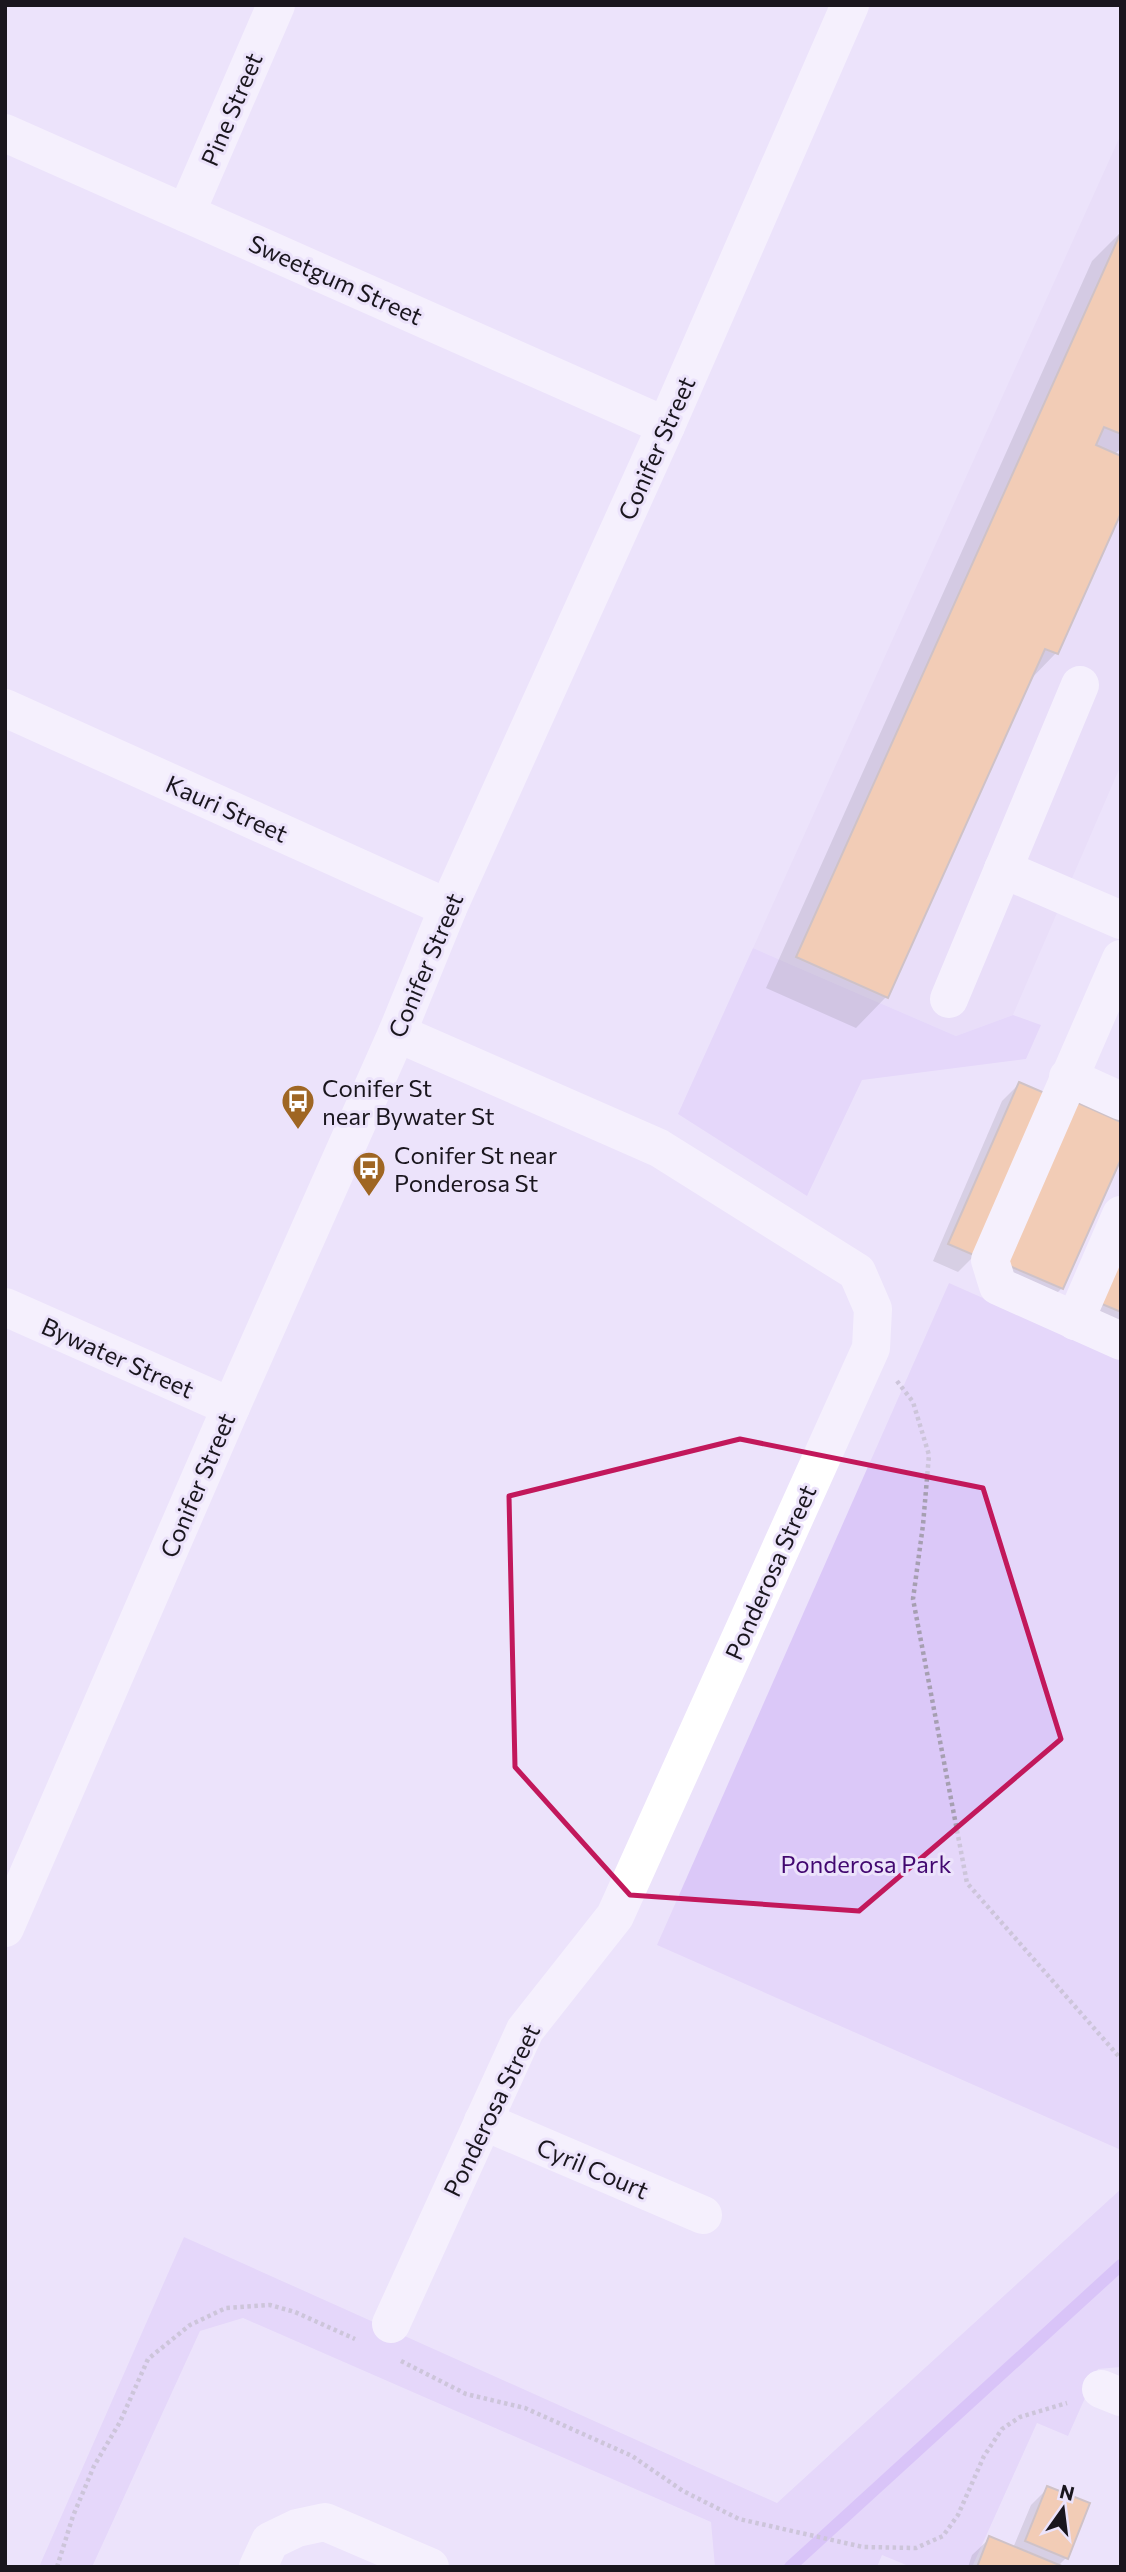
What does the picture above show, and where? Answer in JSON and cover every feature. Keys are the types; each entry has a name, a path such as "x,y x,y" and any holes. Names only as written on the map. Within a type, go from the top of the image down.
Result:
{"street":[{"name":"Pine Street","path":"186,213 276,5"},
{"name":"Conifer Street","path":"5,1928 397,1033 448,908 666,426 850,5"},
{"name":"Sweetgum Street","path":"5,133 666,426"},
{"path":"949,999 1080,685"},
{"name":"Kauri Street","path":"5,708 448,908"},
{"path":"1003,869 1121,920"},
{"path":"1121,959 990,1260 998,1286 1121,1341"},
{"name":"Ponderosa Street","path":"378,2334 525,2030 615,1916 871,1348 873,1309 857,1272 659,1148 397,1033"},
{"path":"1068,1077 1121,1101"},
{"path":"1075,1321 1121,1215"},
{"name":"Bywater Street","path":"5,1307 231,1407"},
{"name":"Cyril Court","path":"483,2121 703,2215"},
{"path":"258,2567 270,2541 297,2528 325,2522 430,2567"}],"path":[{"path":"871,1348 913,1402 929,1455 913,1599 967,1883 1121,2059"},
{"path":"57,2567 73,2516 94,2466 120,2422 148,2359 190,2325 226,2308 270,2305 378,2334"},
{"path":"400,2361 466,2394 525,2407 632,2456 683,2491 739,2519 863,2547 916,2548 943,2536 958,2515 985,2456 1002,2429 1020,2417 1111,2393"}],"highlighted area":[{"path":"740,1439 983,1488 1061,1739 859,1911 630,1895 515,1767 509,1496"}],"shaded area":[{"path":"1121,134 1121,765 1013,1015 956,1036 753,948"}],"green space":[{"path":"753,948 956,1036 1013,1015 1041,1025 1026,1059 862,1080 807,1196 678,1114"},
{"name":"Ponderosa Park","path":"949,1283 1121,1359 1121,2150 657,1945"},
{"path":"1121,2189 1121,2367 1098,2369 1068,2436 1037,2423 972,2567 911,2567 882,2555 877,2567 715,2567 711,2522 243,2318 200,2331 92,2567 39,2567 184,2237 777,2503"}],"building":[{"path":"1121,232 1121,434 1104,427 1096,445 1121,456 1121,513 1058,654 1045,649 888,998 796,957"},
{"path":"1019,1082 1047,1094 976,1256 948,1244"},
{"path":"1076,1102 1121,1122 1121,1159 1063,1289 1005,1264"},
{"path":"1121,1247 1121,1312 1097,1302"},
{"path":"1047,2486 1090,2503 1068,2559 1025,2541"},
{"path":"989,2536 1064,2567 977,2567"}],"waterway":[{"path":"790,2567 1121,2265"}],"place":[{"name":"Conifer St near Bywater St","path":"298,1131"},
{"name":"Conifer St near Ponderosa St","path":"369,1198"}]}
